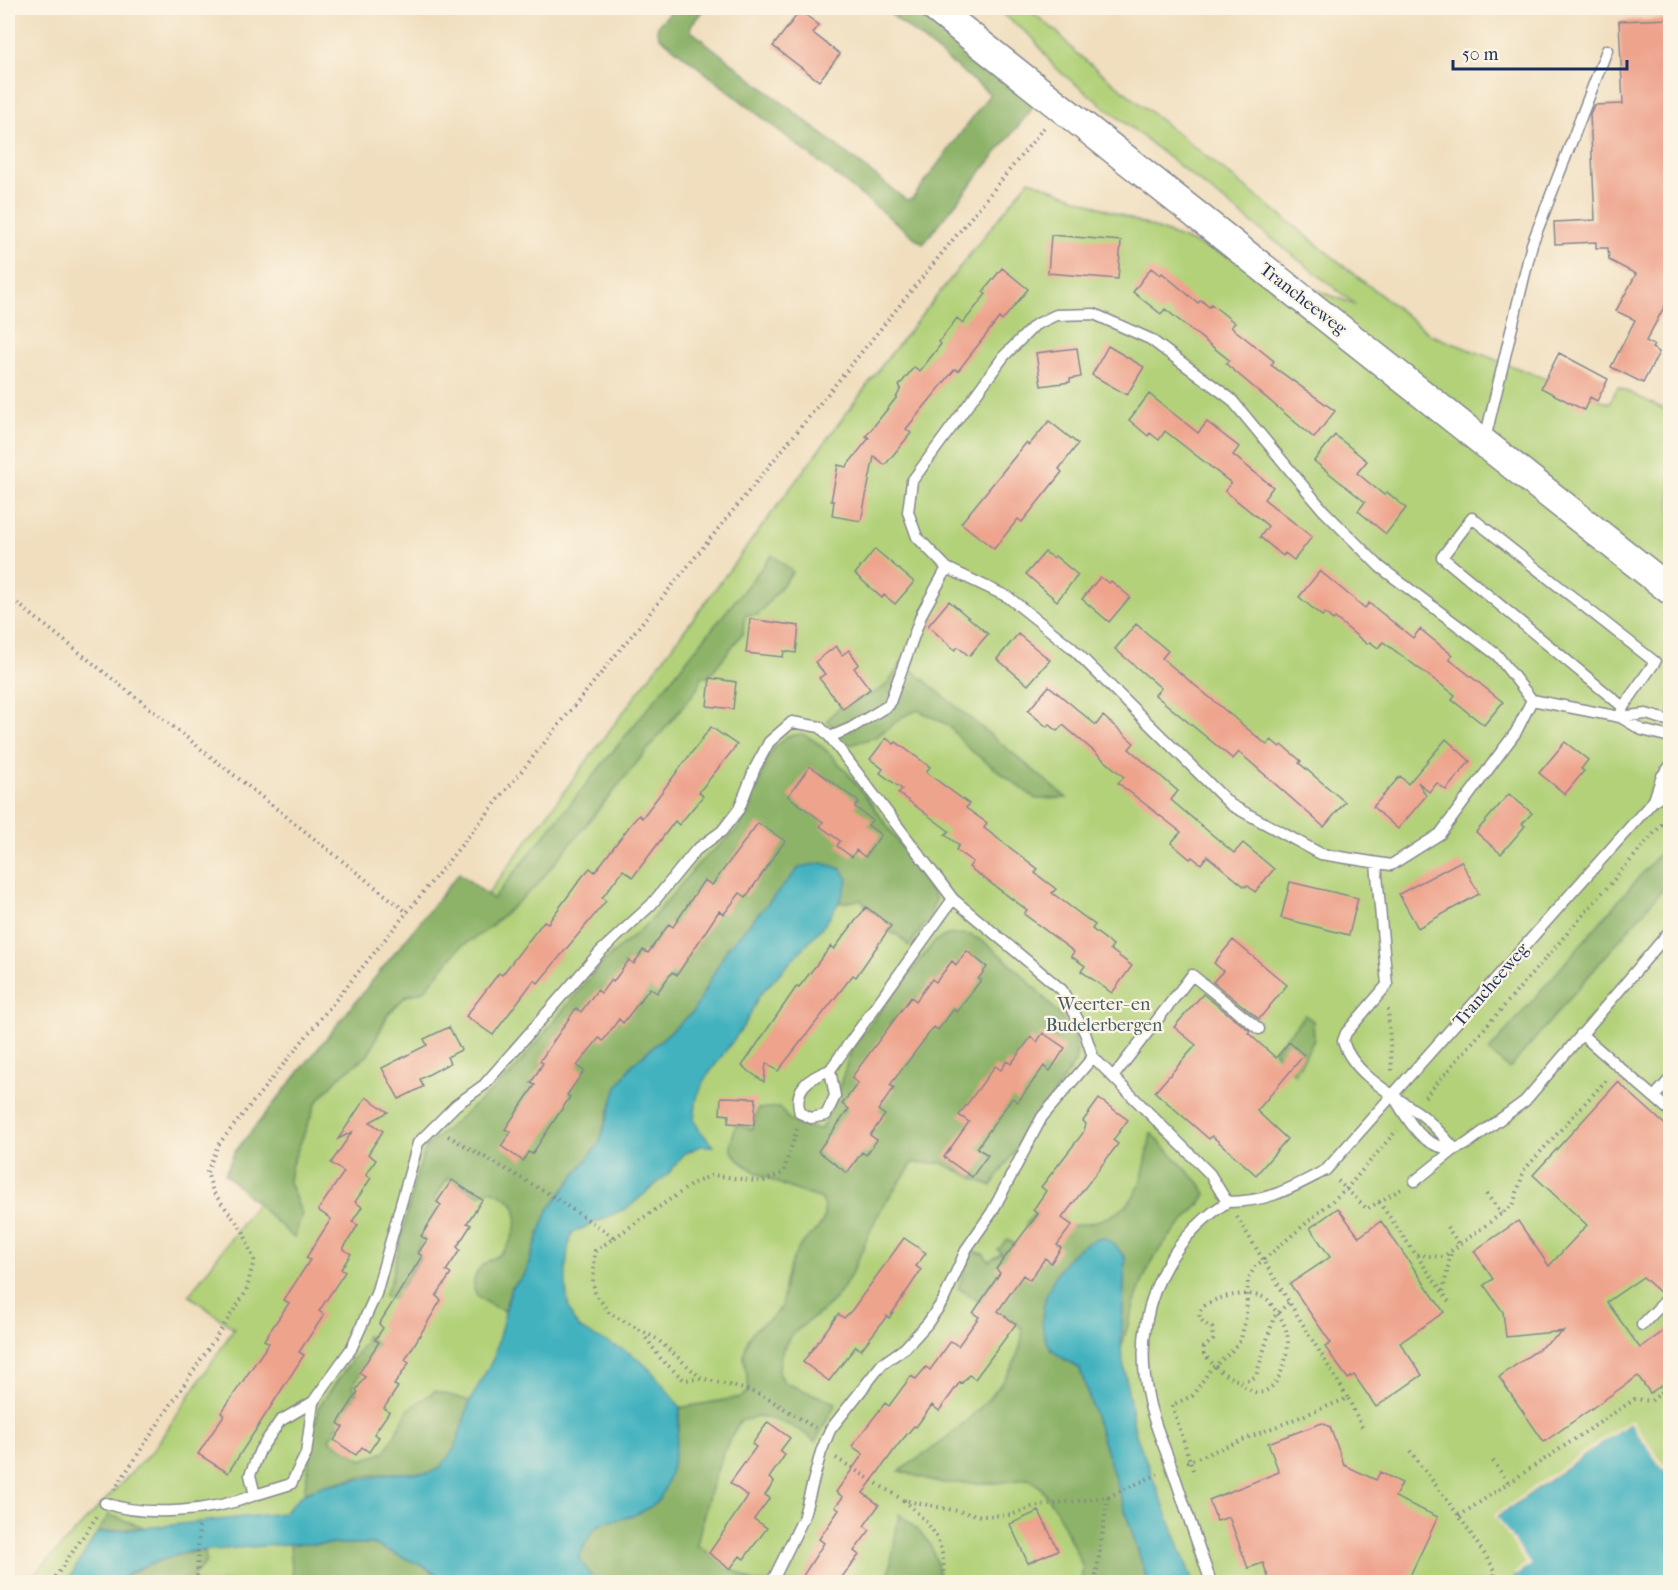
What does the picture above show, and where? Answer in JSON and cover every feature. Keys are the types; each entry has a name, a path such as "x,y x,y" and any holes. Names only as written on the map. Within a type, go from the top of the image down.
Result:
{"street":[{"name":"Trancheeweg","path":"935,8 1671,590"}],"lane":[{"path":"1484,442 1532,244 1607,50"},
{"path":"1532,700 1516,732 1440,834 1391,865 1321,854 1231,806 1071,647 1008,597 947,568 917,537 909,512 912,481 1005,356 1035,325 1056,315 1094,314 1150,339 1231,399 1323,510 1380,567 1497,655 1532,700 1646,714 1671,721"},
{"path":"1621,712 1655,662 1472,518 1442,557 1621,712 1642,730 1671,737"},
{"path":"830,737 851,728 889,705 922,613 947,568"},
{"path":"255,1495 250,1475 260,1450 280,1421 313,1402 351,1349 376,1294 418,1143 456,1105 484,1085 600,952 651,905 696,850 722,831 739,809 755,768 769,742 792,722 820,727 953,899 1062,990 1085,1033 1093,1057 1210,1174 1227,1202"},
{"name":"Trancheeweg","path":"1654,800 1662,776 1671,766"},
{"name":"Trancheeweg","path":"1326,1170 1394,1097 1654,800 1671,790"},
{"path":"1376,862 1387,985 1346,1032 1343,1041 1353,1060 1411,1114 1430,1143 1439,1148 1455,1149"},
{"path":"830,1070 835,1096 826,1115 811,1118 802,1114 797,1101 802,1087 813,1076 830,1070 953,899"},
{"path":"1415,1182 1455,1149 1465,1145 1524,1101 1671,931"},
{"path":"1113,1077 1192,975 1259,1029"},
{"path":"1581,1034 1671,1111"},
{"path":"772,1582 803,1518 830,1430 882,1364 905,1348 927,1324 943,1301 967,1248 992,1212 1042,1117 1093,1057"},
{"path":"1654,1097 1671,1079"},
{"path":"1211,1582 1149,1400 1143,1349 1146,1311 1160,1276 1188,1235 1210,1213 1227,1202 1251,1202 1273,1197 1326,1170"},
{"path":"1642,1325 1671,1296"},
{"path":"105,1503 143,1512 200,1507 240,1501 291,1484 306,1454 313,1402"}],"path":[{"path":"52,1582 246,1292 254,1260 243,1231 213,1192 207,1172 218,1145 1060,107"},
{"path":"8,596 408,913"},
{"path":"1194,1472 1172,1405 1192,1396 1216,1365 1241,1339 1246,1317 1248,1279 1255,1267 1346,1189 1671,815"},
{"path":"1387,985 1394,1097"},
{"path":"1417,1255 1443,1257 1513,1205 1524,1170 1618,1066"},
{"path":"701,1378 657,1340 609,1313 598,1300 593,1282 596,1251 694,1183 713,1175 762,1182 783,1173 802,1114"},
{"path":"432,1127 549,1194 615,1238"},
{"path":"1326,1170 1367,1209 1415,1182"},
{"path":"1486,1194 1502,1213"},
{"path":"1227,1202 1348,1398 1362,1427"},
{"path":"1379,1202 1450,1303"},
{"path":"1447,1227 1460,1245"},
{"path":"1443,1292 1451,1251"},
{"path":"1246,1294 1270,1301 1276,1312 1285,1323 1288,1339 1287,1354 1272,1387 1259,1394 1252,1393 1204,1354 1204,1347 1213,1340 1214,1334 1212,1328 1202,1322 1200,1316 1203,1307 1213,1298 1246,1294"},
{"path":"1240,1382 1256,1376 1264,1356 1267,1333 1276,1312 1289,1302"},
{"path":"646,1338 661,1359 684,1380 701,1378 751,1391 769,1399 816,1430 823,1447 903,1500 936,1533 942,1547 944,1582"},
{"path":"1459,1516 1635,1399 1651,1401 1671,1386"},
{"path":"1172,1469 1348,1398"},
{"path":"1410,1451 1459,1516 1495,1570 1494,1582"},
{"path":"1493,1461 1508,1482"},
{"path":"903,1500 950,1511 994,1517 1011,1515 1032,1507 1108,1497 1153,1476"},
{"path":"1095,1582 1108,1497"},
{"path":"197,1582 200,1507"}],"green space":[{"path":"675,8 705,8 691,25 691,31 906,200 912,199 990,94 883,8 920,8 1035,100 1032,109 923,244 660,37 657,31 658,25"},
{"name":"Weerter- en Budelerbergen","path":"995,8 1027,8 1057,32 1075,52 1431,335 1609,403 1618,387 1670,412 1670,1582 27,1582 154,1449 234,1329 189,1295 297,1150 316,1103 339,1077 368,1055 388,1014 406,996 413,994 886,360 1029,180 1356,305 1054,67 1033,38"},
{"path":"772,555 793,572 758,615 745,615 743,633 708,677 701,677 698,688 536,886 484,932 460,947 424,991 406,996 388,1014 368,1055 339,1077 316,1103 291,1167 289,1182 302,1215 294,1238 225,1174 234,1153 459,873 493,899"},
{"path":"902,662 1067,798 1036,799 969,749 948,725 918,710 904,716 876,737 850,745 827,721 834,712 848,702 878,691 886,685"},
{"path":"802,734 836,760 855,782 936,899 928,920 909,946 899,936 883,929 887,926 861,900 839,903 841,899 727,949 693,1012 632,1065 609,1110 599,1144 548,1210 525,1274 511,1289 504,1311 478,1296 473,1285 479,1269 502,1253 509,1244 516,1224 514,1206 507,1198 491,1190 479,1195 447,1179 434,1200 444,1206 417,1249 423,1253 400,1289 407,1294 404,1300 384,1297 391,1280 415,1181 426,1147 512,1073 600,965 649,922 699,863 735,832 748,815 767,759 774,748 787,736"},
{"path":"1670,841 1670,881 1509,1069 1489,1051"},
{"path":"968,934 981,941 1026,979 1055,1010 1073,1035 1077,1048 1075,1062 991,1186 941,1163 913,1163 872,1226 852,1274 841,1291 821,1312 800,1327 785,1345 780,1358 779,1375 785,1383 836,1403 815,1442 797,1429 773,1420 754,1417 740,1421 713,1481 697,1545 753,1582 595,1582 579,1558 589,1537 599,1525 605,1522 636,1514 679,1428 680,1408 741,1397 748,1392 744,1355 749,1338 779,1310 793,1259 801,1245 817,1229 824,1218 822,1199 761,1175 740,1161 731,1147 736,1125 752,1129 758,1109 780,1107 787,1117 797,1124 821,1129 835,1101 852,1047 935,941 947,935"},
{"path":"1305,1015 1313,1021 1314,1040 1295,1074 1274,1051"},
{"path":"1151,1133 1202,1186 1206,1195 1166,1241 1150,1265 1138,1293 1121,1349 1125,1258 1050,1349 1080,1369 1148,1582 1081,1582 1083,1567 1056,1510 1040,1487 1029,1479 995,1483 941,1483 899,1471 917,1460 978,1410 996,1390 1020,1349 1022,1328 958,1288 972,1251 983,1254 989,1261 1002,1253 998,1250 1007,1239 1020,1248 1033,1232 1025,1226 1043,1202 1071,1226 1093,1222 1123,1208 1139,1186"},
{"path":"366,1336 378,1344 352,1387 358,1391 329,1440 362,1460 385,1452 409,1409 435,1391 470,1401 456,1446 446,1462 436,1471 422,1474 392,1473 366,1476 304,1493 318,1408 366,1340"},
{"path":"899,1514 929,1543 936,1559 940,1582 883,1582 890,1568"},
{"path":"109,1515 144,1527 97,1533"},
{"path":"290,1544 373,1544 425,1567 449,1582 293,1582"},
{"path":"205,1551 206,1562 188,1582 116,1582 158,1561 181,1554"}],"water":[{"path":"822,863 842,869 848,880 841,899 825,924 759,996 745,1024 705,1079 697,1097 694,1120 700,1131 714,1146 700,1146 684,1154 668,1174 629,1207 572,1233 567,1255 566,1283 570,1311 575,1321 587,1333 625,1350 638,1359 658,1378 680,1408 671,1470 657,1502 632,1516 599,1525 586,1542 579,1558 595,1582 449,1582 425,1567 373,1544 290,1544 186,1552 138,1568 116,1582 67,1582 97,1533 283,1513 304,1493 325,1485 398,1473 429,1473 440,1468 455,1448 470,1401 494,1357 511,1289 525,1274 548,1210 599,1144 617,1087 632,1065 693,1012 727,949 800,867"},
{"path":"1104,1238 1117,1247 1125,1258 1121,1349 1135,1432 1193,1582 1148,1582 1080,1369 1050,1347 1044,1332 1042,1316 1053,1280 1075,1251 1089,1242"},
{"path":"1630,1423 1663,1469 1670,1464 1670,1582 1514,1582 1515,1576 1530,1565 1497,1517"}],"pier":[{"path":"1629,1420 1633,1421 1664,1465 1670,1461 1670,1464 1663,1470 1630,1423 1497,1516 1531,1565 1515,1576 1513,1574 1526,1564 1494,1515"}],"building":[{"path":"800,11 819,25 813,33 840,54 819,81 773,46"},
{"path":"1671,19 1671,294 1646,341 1654,345 1652,348 1659,352 1643,383 1611,367 1635,320 1616,311 1636,274 1609,260 1608,248 1596,248 1596,242 1555,244 1554,222 1595,220 1590,114 1594,105 1623,104 1619,21"},
{"path":"1051,235 1121,241 1118,279 1048,273"},
{"path":"1002,268 1028,289 1002,321 999,318 958,371 955,369 906,429 911,433 885,465 874,456 861,521 832,516 834,501 831,501 838,465 846,467 869,438 866,436 896,398 901,388 899,386 914,367 920,371 957,318 963,323 986,294 983,292"},
{"path":"1151,268 1160,275 1162,273 1198,303 1201,300 1209,307 1211,304 1235,323 1231,327 1274,361 1271,365 1335,411 1314,438 1226,364 1229,360 1165,309 1161,314 1133,292"},
{"path":"1108,346 1144,367 1127,395 1092,375"},
{"path":"1077,348 1081,377 1070,379 1070,382 1041,386 1036,353"},
{"path":"1559,353 1608,379 1597,401 1590,397 1584,410 1541,388"},
{"path":"1149,394 1198,433 1207,422 1239,447 1233,455 1273,487 1264,499 1312,537 1294,560 1285,553 1283,556 1260,537 1268,526 1225,491 1231,483 1165,431 1159,440 1150,433 1148,436 1129,420"},
{"path":"1049,421 1078,444 1059,469 1062,472 1022,522 1018,519 994,549 961,523 1026,443 1029,445"},
{"path":"1335,435 1367,461 1357,473 1384,495 1387,492 1406,508 1386,534 1358,511 1365,502 1314,461"},
{"path":"875,549 914,582 895,604 884,595 882,598 855,574"},
{"path":"1045,552 1053,558 1055,556 1078,575 1057,601 1026,574"},
{"path":"1320,571 1365,608 1369,603 1413,638 1420,629 1452,655 1449,659 1503,702 1484,725 1452,700 1455,695 1383,642 1378,648 1370,642 1367,644 1335,618 1333,620 1325,613 1322,616 1299,597"},
{"path":"1100,577 1109,583 1111,581 1130,597 1109,622 1082,599"},
{"path":"949,601 988,634 969,656 958,647 955,650 928,626"},
{"path":"750,619 799,626 796,653 784,651 783,657 746,653"},
{"path":"1136,624 1168,651 1162,658 1267,745 1271,740 1280,747 1282,745 1301,761 1299,763 1345,802 1324,827 1239,752 1233,759 1155,695 1161,688 1115,649"},
{"path":"1018,634 1050,660 1028,685 997,659"},
{"path":"836,646 842,655 849,650 859,664 854,668 870,689 843,709 819,678 825,674 815,662"},
{"path":"710,678 736,682 733,709 707,706"},
{"path":"1049,686 1096,725 1103,716 1134,743 1129,749 1178,791 1171,800 1234,853 1243,843 1274,869 1255,892 1247,885 1245,887 1207,856 1201,864 1192,857 1190,859 1171,843 1181,832 1118,783 1124,777 1063,725 1057,731 1049,724 1047,727 1028,711"},
{"path":"711,727 737,745 699,792 703,796 679,825 675,821 633,877 623,870 602,898 606,901 538,983 534,980 493,1035 466,1016 499,973 502,975 544,921 548,923 590,868 595,872 631,824 639,815 642,818"},
{"path":"886,738 894,744 896,742 930,767 926,772 969,804 966,808 987,823 984,828 1038,869 1035,873 1056,889 1052,893 1095,925 1092,929 1113,945 1110,949 1132,966 1112,993 1081,971 1085,966 1071,956 1074,952 1024,914 1027,910 969,867 973,862 956,850 959,845 945,835 949,831 898,793 902,789 880,773 883,769 870,759"},
{"path":"1446,739 1470,761 1446,790 1437,783 1429,792 1418,782 1426,796 1398,829 1373,807 1400,776 1408,784"},
{"path":"1565,742 1588,760 1581,769 1584,771 1565,794 1539,773"},
{"path":"810,766 859,802 855,807 872,820 868,825 881,835 865,857 856,850 852,857 837,846 840,841 820,826 823,822 788,796"},
{"path":"1509,794 1532,813 1522,824 1525,826 1501,854 1476,832"},
{"path":"758,823 785,841 746,897 740,893 724,914 719,911 677,975 672,972 657,993 650,988 623,1023 619,1019 603,1041 599,1038 577,1066 584,1071 567,1095 570,1097 532,1154 528,1152 523,1161 501,1146 511,1132 505,1129 535,1085 531,1083 543,1063 540,1061 576,1008 581,1012 597,990 601,993 611,980 613,982 629,960 634,964 643,950 648,953 669,924 673,927 704,880 712,885"},
{"path":"1461,861 1479,894 1418,928 1399,894"},
{"path":"1290,882 1358,898 1349,935 1281,918"},
{"path":"866,907 891,926 856,977 853,975 778,1071 766,1063 764,1082 742,1066 797,986 799,987 831,946 834,949"},
{"path":"1233,940 1287,985 1259,1019 1213,982 1223,971 1214,963"},
{"path":"967,951 987,967 978,979 981,980 957,1012 954,1009 938,1030 934,1027 890,1085 894,1088 878,1110 885,1115 870,1135 877,1140 866,1155 862,1152 847,1173 818,1151 849,1109 842,1104 858,1083 851,1078 911,997 916,1001 932,979 936,982 952,961 956,965"},
{"path":"1203,994 1250,1031 1248,1033 1276,1058 1289,1042 1304,1055 1257,1111 1287,1139 1256,1175 1212,1136 1209,1139 1155,1092 1196,1045 1174,1027"},
{"path":"449,1027 461,1050 447,1057 450,1063 420,1079 423,1087 399,1099 382,1068 427,1045 424,1039"},
{"path":"1043,1033 1065,1048 1050,1071 1044,1066 1018,1102 1012,1098 977,1148 988,1155 972,1177 944,1157 969,1122 959,1115 995,1066 1001,1070 1007,1061 1011,1064 1031,1037 1037,1042"},
{"path":"1618,1082 1671,1130 1671,1289 1662,1294 1643,1277 1607,1302 1640,1348 1671,1326 1671,1379 1650,1393 1638,1376 1544,1442 1499,1377 1564,1331 1506,1337 1503,1312 1484,1285 1493,1279 1474,1251 1518,1221 1549,1266 1587,1225 1533,1175"},
{"path":"366,1097 388,1112 370,1122 383,1131 368,1154 376,1160 366,1175 371,1178 355,1202 362,1207 352,1222 358,1225 343,1249 351,1254 341,1269 345,1272 319,1311 324,1315 299,1352 304,1355 228,1473 198,1454 224,1415 221,1413 269,1343 264,1340 289,1303 284,1300 310,1260 306,1258 331,1219 318,1210 344,1172 331,1163 352,1132 338,1139"},
{"path":"721,1097 756,1098 754,1125 728,1123 729,1115 720,1114"},
{"path":"1099,1099 1128,1120 1113,1140 1118,1144 1062,1218 1072,1225 1057,1245 1061,1248 1051,1263 1045,1258 1030,1280 1023,1275 998,1311 1016,1324 975,1379 969,1375 962,1383 960,1382 939,1411 932,1405 916,1427 914,1426 898,1445 863,1493 879,1505 864,1526 870,1530 854,1551 859,1555 838,1582 799,1582 824,1543 819,1539 839,1510 835,1507 843,1497 836,1492 863,1454 852,1446 885,1403 889,1406 911,1376 916,1379 926,1367 930,1370 951,1341 958,1346 979,1317 973,1313 1000,1273 996,1269 1038,1214 1033,1210 1046,1191 1041,1187 1083,1133 1086,1124 1083,1121"},
{"path":"452,1180 482,1200 467,1223 471,1225 457,1247 460,1250 446,1271 451,1274 436,1296 441,1300 405,1360 409,1363 394,1385 398,1387 384,1408 389,1412 374,1434 379,1437 369,1452 362,1447 356,1455 334,1440 343,1427 338,1423 365,1377 359,1373 379,1342 375,1340 383,1328 379,1324 422,1256 418,1253 427,1240 421,1236 441,1205 437,1202"},
{"path":"1338,1208 1359,1237 1381,1221 1444,1312 1400,1343 1422,1375 1376,1407 1354,1375 1348,1379 1325,1347 1331,1343 1290,1284 1330,1257 1310,1228"},
{"path":"904,1238 926,1253 916,1266 921,1270 889,1318 887,1316 861,1350 856,1346 829,1381 803,1362 838,1314 844,1318 852,1310"},
{"path":"768,1422 790,1438 780,1451 785,1455 769,1478 774,1482 765,1495 770,1498 754,1519 767,1528 744,1559 740,1556 730,1569 709,1553 748,1496 730,1483 756,1447 752,1444"},
{"path":"1322,1423 1330,1427 1344,1465 1376,1480 1380,1472 1402,1483 1395,1497 1438,1517 1407,1582 1270,1582 1263,1563 1248,1568 1229,1517 1217,1521 1209,1500 1279,1472 1268,1443"},
{"path":"1039,1511 1058,1550 1028,1563 1010,1524"}]}
